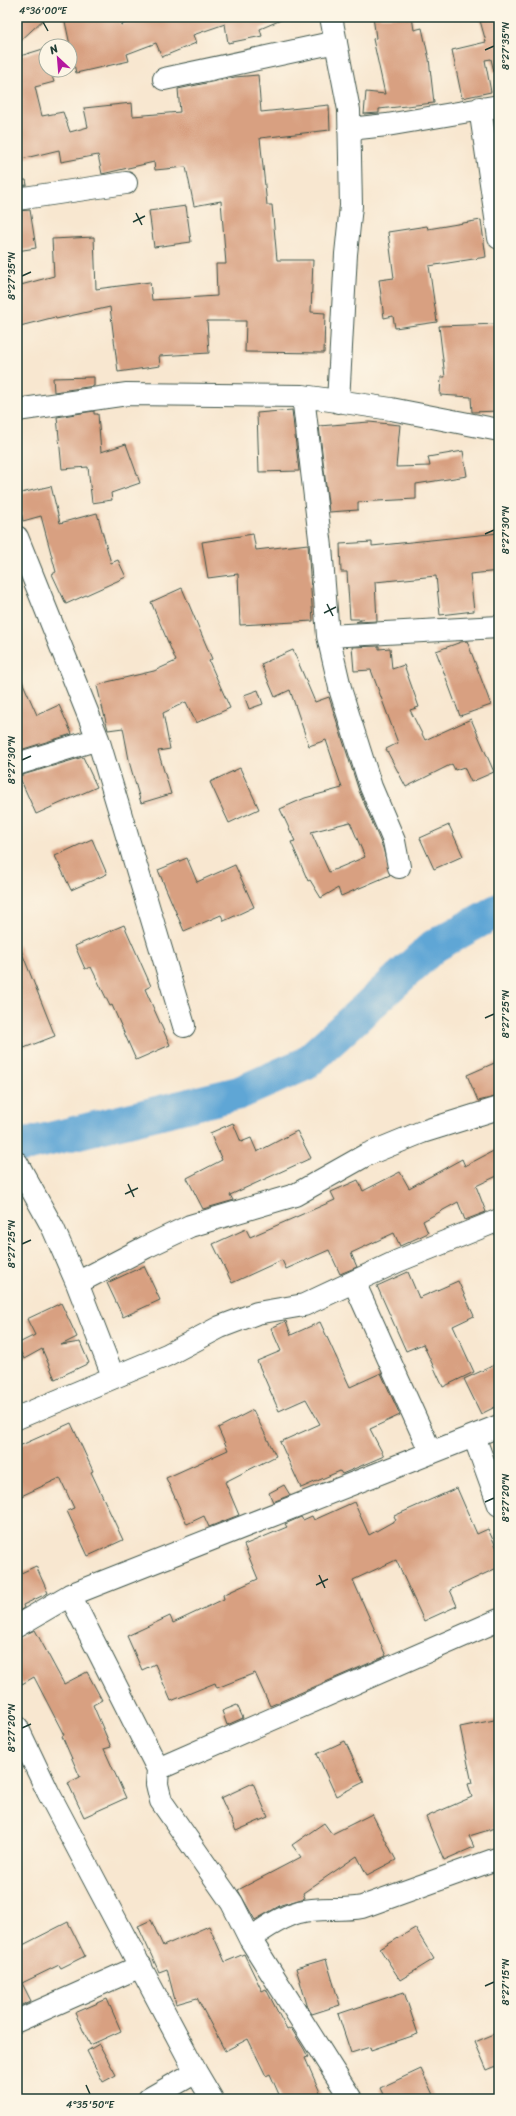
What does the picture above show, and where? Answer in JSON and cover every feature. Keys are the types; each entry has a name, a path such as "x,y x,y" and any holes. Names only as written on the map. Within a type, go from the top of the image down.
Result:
{"street":[{"path":"331,17 349,110 350,129 350,206 338,402"},
{"path":"164,79 336,42"},
{"path":"350,129 387,125 490,107 499,238"},
{"path":"17,199 126,183"},
{"path":"17,410 127,394 303,396 391,409 499,430"},
{"path":"303,396 320,547 328,636 341,692 371,787 394,841 399,867"},
{"path":"17,537 98,739 184,1026"},
{"path":"328,636 499,627"},
{"path":"17,764 98,739"},
{"path":"77,1283 190,1226 295,1195 366,1155 422,1132 499,1108"},
{"path":"17,1163 53,1228 77,1283 113,1376"},
{"path":"17,1418 113,1376 167,1356 220,1327 257,1313 304,1305 398,1261 499,1220"},
{"path":"354,1282 431,1453"},
{"path":"17,1626 70,1596 499,1426"},
{"path":"474,1436 499,1505"},
{"path":"70,1596 158,1769 156,1784 161,1801 232,1903 250,1939 351,2099"},
{"path":"158,1769 499,1620"},
{"path":"17,1727 48,1792 196,2072 212,2099"},
{"path":"250,1939 266,1927 283,1918 301,1912 346,1910 362,1907 499,1858"},
{"path":"17,2021 141,1966"},
{"path":"149,2099 196,2072"}],"building":[{"path":"17,17 46,17 17,44"},
{"path":"64,17 119,17 121,25 141,17 288,17 260,29 262,36 228,43 225,24 193,35 196,43 162,57 156,43 127,54 129,61 78,73 78,38 68,38"},
{"path":"373,17 412,17 414,30 422,28 429,59 434,103 379,109 379,113 364,114 366,92 385,94 373,39 376,38"},
{"path":"479,17 499,17 499,71 494,72 491,59 485,60 491,92 462,98 452,50 486,42"},
{"path":"38,51 38,78 53,78 54,82 35,87 42,116 63,112 70,132 88,127 84,108 132,103 133,116 180,112 178,89 235,77 258,75 261,112 329,105 330,130 260,138 267,205 272,205 277,260 313,260 311,312 325,313 324,353 245,352 246,321 207,321 209,353 159,356 160,366 118,372 110,307 56,319 55,317 20,326 17,314 17,286 54,276 52,239 94,237 96,289 150,282 152,300 217,296 216,264 226,264 221,201 194,206 186,167 155,170 154,162 102,174 98,155 61,162 59,150 17,160 17,57"},
{"path":"17,180 26,180 27,185 17,186"},
{"path":"186,206 191,242 154,247 149,211"},
{"path":"30,210 36,248 17,251 17,211"},
{"path":"481,220 486,257 429,266 437,322 395,328 393,316 384,318 379,280 394,278 388,232 427,226 428,229"},
{"path":"499,324 499,411 472,412 471,397 440,395 441,377 445,377 439,326"},
{"path":"94,377 94,386 54,392 53,378"},
{"path":"292,410 299,471 259,472 257,413"},
{"path":"94,411 94,414 98,414 101,452 126,444 140,483 111,493 112,500 92,503 88,467 62,469 57,417"},
{"path":"369,422 400,425 396,467 430,466 428,457 463,451 467,476 416,484 416,499 358,502 358,510 329,512 319,426"},
{"path":"51,486 60,523 97,513 111,563 118,560 126,577 66,604 52,574 56,572 41,516 23,521 17,494"},
{"path":"499,533 499,571 470,574 474,611 440,615 436,576 375,582 377,621 356,622 364,619 350,619 347,572 341,572 340,544 372,542 372,546"},
{"path":"253,534 256,550 308,544 313,621 240,625 238,574 208,578 202,542"},
{"path":"182,588 212,659 209,661 230,708 196,723 186,702 163,713 170,749 158,751 171,794 141,803 130,765 123,728 108,730 97,686 107,682 154,671 176,661 151,602"},
{"path":"467,641 491,705 460,716 436,651"},
{"path":"379,646 379,649 390,648 392,669 404,665 419,707 410,710 425,740 471,719 494,772 471,782 464,767 455,770 452,764 406,787 386,749 398,743 371,670 354,671 352,647"},
{"path":"293,650 315,702 329,697 359,791 383,848 390,875 341,896 338,888 321,898 310,880 308,881 291,842 295,841 280,809 305,798 342,788 326,740 309,746 290,690 275,697 261,664","holes":["350,822 365,857 329,872 311,832"]},
{"path":"17,670 37,715 59,705 72,734 17,751"},
{"path":"258,690 263,704 249,709 244,695"},
{"path":"83,757 97,787 36,814 19,776"},
{"path":"240,768 259,809 229,823 210,782"},
{"path":"449,825 463,856 434,869 420,838"},
{"path":"92,839 107,874 71,890 55,856"},
{"path":"187,858 197,882 235,865 254,907 224,921 221,915 184,931 158,870"},
{"path":"124,925 151,986 145,989 170,1045 136,1060 112,1005 110,1006 91,967 85,969 75,946"},
{"path":"18,943 55,1036 24,1048 17,1030"},
{"path":"499,1061 499,1096 478,1101 467,1075"},
{"path":"233,1123 241,1142 251,1138 257,1152 297,1131 311,1158 230,1195 233,1200 231,1201 203,1209 187,1178 222,1160 210,1133"},
{"path":"499,1148 499,1175 476,1186 486,1212 465,1220 458,1202 423,1221 428,1233 400,1246 394,1233 351,1253 357,1267 340,1274 329,1250 286,1269 282,1260 232,1283 213,1244 246,1229 250,1237 335,1200 331,1192 358,1180 363,1191 400,1172 409,1188 462,1159 465,1166"},
{"path":"144,1266 160,1300 123,1317 107,1283"},
{"path":"408,1272 419,1298 458,1281 474,1316 453,1326 474,1372 443,1387 423,1344 406,1351 377,1286"},
{"path":"61,1303 77,1337 61,1345 80,1342 89,1363 55,1379 42,1349 24,1359 17,1344 35,1335 27,1319"},
{"path":"286,1321 291,1335 320,1322 350,1387 381,1373 400,1415 370,1429 384,1456 342,1474 340,1471 301,1488 280,1442 320,1424 306,1399 279,1411 257,1361 281,1351 271,1328"},
{"path":"499,1363 499,1405 481,1414 464,1379"},
{"path":"253,1410 276,1456 225,1482 239,1515 209,1527 204,1516 187,1524 166,1478 228,1450 218,1428"},
{"path":"71,1423 93,1471 91,1472 123,1540 88,1556 67,1511 74,1508 60,1478 17,1498 17,1447"},
{"path":"284,1485 290,1495 273,1502 269,1493"},
{"path":"457,1488 477,1534 488,1529 499,1553 499,1567 450,1590 457,1606 424,1621 396,1560 353,1580 386,1656 270,1706 255,1673 217,1688 215,1683 171,1701 155,1664 142,1670 127,1636 170,1616 173,1623 224,1599 223,1595 258,1579 244,1545 287,1527 285,1524 301,1517 303,1520 312,1516 314,1520 354,1502 369,1535 396,1520 394,1516"},
{"path":"36,1566 48,1593 23,1605 24,1608 17,1612 17,1575"},
{"path":"35,1630 64,1684 87,1672 102,1700 93,1705 111,1747 104,1749 126,1798 84,1817 68,1783 80,1777 62,1736 64,1735 34,1677 22,1684 17,1674 17,1638"},
{"path":"237,1705 243,1718 227,1725 222,1711"},
{"path":"499,1719 499,1827 469,1836 474,1847 444,1860 426,1817 472,1797 468,1784 472,1783 460,1727"},
{"path":"345,1741 364,1782 336,1796 317,1754"},
{"path":"253,1783 268,1817 236,1831 221,1798"},
{"path":"372,1814 396,1860 367,1875 357,1856 303,1893 305,1898 281,1905 255,1920 238,1890 301,1857 292,1845 324,1823 332,1834"},
{"path":"151,1920 163,1946 209,1926 225,1962 244,1954 262,1991 266,1989 287,2030 291,2028 304,2049 308,2057 305,2058 323,2099 281,2099 270,2074 266,2076 248,2039 225,2051 197,1998 176,2004 167,1969 159,1972 138,1926"},
{"path":"68,1922 85,1956 61,1968 59,1965 22,1983 31,2001 17,2007 17,1948"},
{"path":"415,1928 434,1959 400,1980 380,1949"},
{"path":"326,1959 340,2005 312,2014 308,2008 296,1968"},
{"path":"404,1992 418,2034 371,2050 370,2047 351,2053 338,2014"},
{"path":"107,1999 121,2031 90,2045 75,2013"},
{"path":"499,2032 499,2065 487,2070 475,2042"},
{"path":"99,2044 116,2075 103,2082 87,2051"},
{"path":"421,2069 435,2099 385,2099 380,2088"}],"waterway":[{"path":"17,1147 239,1093 305,1064 434,946 499,910"}]}
